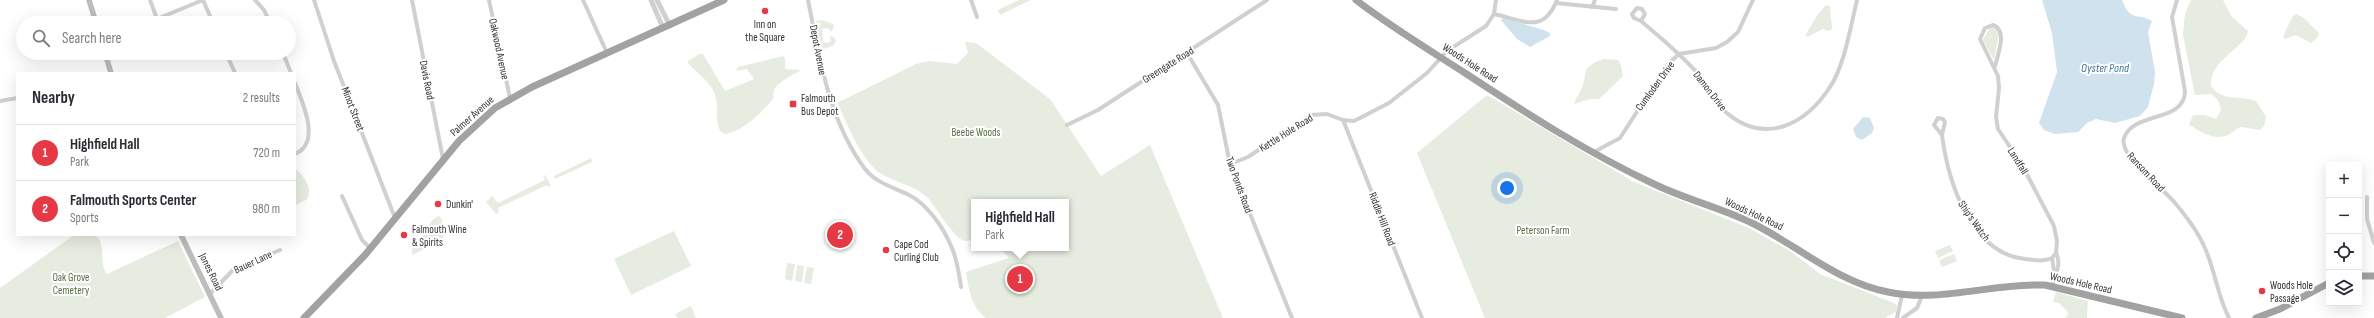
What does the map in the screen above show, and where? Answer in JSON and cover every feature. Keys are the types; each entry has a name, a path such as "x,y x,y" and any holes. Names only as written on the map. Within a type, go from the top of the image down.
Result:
{"highway":[{"name":"Palmer Avenue","path":"304,318 370,248 443,160 484,117 510,98 724,0"},
{"name":"Woods Hole Road","path":"1356,0 1440,57 1594,152 1656,185 1753,224 1856,282 1885,292 1922,296 2026,285 2052,286 2182,318"},
{"path":"2362,276 2374,276"},
{"path":"2256,318 2280,309 2326,285"}],"main road":[{"path":"89,0 94,16"},
{"path":"107,60 111,72"},
{"name":"Jones Road","path":"181,236 221,318"}],"street":[{"path":"150,0 156,16"},
{"path":"164,16 203,0 210,16"},
{"path":"255,0 264,10 267,16"},
{"name":"Minot Street","path":"314,0 334,61 395,218"},
{"name":"Davis Road","path":"412,0 443,160"},
{"name":"Oakwood Avenue","path":"489,0 510,98"},
{"path":"583,0 607,53"},
{"path":"651,0 666,27"},
{"path":"657,0 666,27"},
{"name":"Depot Avenue","path":"808,0 824,82 830,100 848,141 867,172 883,184 915,198 937,222 951,246 961,287"},
{"path":"970,0 977,17"},
{"name":"Greengate Road","path":"1067,125 1098,110 1267,0"},
{"path":"1496,0 1494,14 1532,23 1540,23 1545,20 1556,1 1616,9"},
{"path":"1592,7 1595,0"},
{"name":"Cumloden Drive","path":"1594,152 1620,138 1667,65 1679,54 1716,48 1727,42 1738,32 1753,0"},
{"name":"Damon Drive","path":"1641,21 1679,54 1700,76 1727,113 1753,129 1778,129 1795,122 1814,107 1830,87 1838,72 1857,0"},
{"name":"Ransom Road","path":"2177,0 2172,17 2186,91 2184,101 2174,111 2157,115 2130,129 2124,137 2124,143 2130,158 2173,201 2190,222 2204,246 2220,300 2229,318"},
{"name":"Kettle Hole Road","path":"1230,164 1248,157 1311,115 1327,114 1343,120 1354,121 1389,103 1427,73 1440,57 1453,46 1486,26 1494,14"},
{"name":"Landfall","path":"1995,66 1983,49 1980,39 1985,28 1993,25 1998,27 2001,33 1995,66 1999,85 1996,112 1998,129 2022,166 2054,226 2057,241 2056,253 2058,257 2058,273 2052,286"},
{"name":"Two Ponds Road","path":"1187,53 1218,106 1230,164 1292,318"},
{"path":"229,60 235,72"},
{"path":"286,60 291,72"},
{"path":"296,86 308,119 306,144 297,153"},
{"path":"0,101 16,98"},
{"name":"Riddle Hill Road","path":"1343,120 1422,318"},
{"name":"Ship's Watch","path":"1942,134 1948,170 1956,195 1968,217 1985,239 1999,251 2016,258 2044,261 2052,258"},
{"path":"342,196 362,240 370,248"},
{"path":"2367,197 2367,219 2374,243"},
{"name":"Bauer Lane","path":"210,294 233,270 280,250"},
{"path":"2052,258 2056,253"},
{"name":"Landfall","path":"2052,258 2055,277"},
{"path":"1897,318 1902,295"},
{"path":"1903,318 1917,308 1922,296"}],"green space":[{"path":"1019,0 1031,0 1000,15 998,10"},
{"path":"2191,0 2223,0 2231,16 2248,31 2246,37 2241,43 2221,61 2216,68 2212,77 2211,86 2215,91 2226,96 2256,101 2266,117 2264,126 2260,130 2242,127 2223,137 2217,137 2203,133 2189,125 2193,115 2205,115 2216,119 2221,110 2218,100 2211,94 2195,95 2183,35 2185,13"},
{"path":"1826,5 1830,6 1832,29 1828,31 1823,29 1807,37 1806,34 1818,14"},
{"path":"2296,14 2304,18 2319,33 2318,37 2311,43 2296,35 2285,39 2283,36 2293,16"},
{"path":"822,20 833,24 834,27 831,32 828,28 822,29 823,41 825,43 831,42 830,37 832,36 836,40 834,45 824,49 821,47 817,26 821,25 820,22 817,24 816,21"},
{"path":"1990,27 1996,28 1999,34 1994,60 1983,40"},
{"name":"Beebe Woods","path":"965,42 976,43 1050,99 1101,176 1150,145 1223,318 986,318 981,314 972,298 966,272 1009,258 1003,251 1069,251 1069,199 971,199 971,240 965,241 956,235 928,198 914,188 883,175 871,165 856,143 837,103 916,64 929,61 957,64 968,53"},
{"path":"699,54 703,54 725,91 754,79 747,69 736,71 738,67 783,56 785,59 785,69 801,70 778,85 774,90 772,100 751,121 738,130 725,134 721,132 718,125 716,97 710,85 687,62"},
{"path":"1603,59 1618,60 1621,65 1623,76 1599,99 1590,99 1574,104 1580,92 1588,68 1595,62"},
{"name":"Peterson Farm","path":"1487,95 1634,182 1749,228 1790,251 1820,274 1894,303 1897,305 1896,312 1885,318 1485,318 1417,153"},
{"path":"591,158 592,162 555,179 554,176"},
{"path":"296,169 309,187 306,200 296,205"},
{"path":"545,175 551,186 549,187 547,185 498,208 499,212 496,214 486,202 492,196 498,203 545,180 543,176"},
{"path":"439,216 445,230 443,240 412,255 412,249 427,232 431,221"},
{"path":"674,231 691,266 631,295 614,259"},
{"name":"Oak Grove Cemetery","path":"73,236 97,236 101,244 103,265 107,274 178,241 205,297 165,318 0,318 0,288"},
{"path":"1950,245 1953,251 1938,258 1935,251"},
{"path":"1954,254 1957,261 1942,267 1939,260"},
{"path":"787,263 795,264 792,281 785,279"},
{"path":"797,265 804,266 802,282 795,281"},
{"path":"807,267 814,268 811,284 804,283"},
{"path":"2056,292 2088,301 2087,318 2065,318 2068,315 2067,311 2059,303 2053,302"},
{"path":"691,306 696,318 678,318 675,314"}],"water":[{"name":"Oyster Pond","path":"2042,0 2122,0 2128,12 2135,16 2147,18 2152,21 2148,32 2155,72 2154,84 2148,107 2140,116 2115,123 2096,119 2087,123 2078,132 2055,134 2044,130 2039,123 2057,72 2052,33"},
{"path":"1503,18 1544,30 1550,33 1550,36 1530,47 1517,39 1501,20"},
{"path":"1863,117 1870,118 1874,128 1872,133 1862,140 1856,137 1853,129"}],"place":[{"name":"Inn on the Square","path":"765,11"},
{"name":"Falmouth Bus Depot","path":"793,104"},
{"name":"Dunkin'","path":"438,204"},
{"name":"Falmouth Wine & Spirits","path":"404,235"},
{"name":"Falmouth Sports Center","path":"840,235"},
{"name":"Cape Cod Curling Club","path":"886,250"},
{"name":"Highfield Hall","path":"1020,279"},
{"name":"Woods Hole Passage","path":"2262,291"}]}
